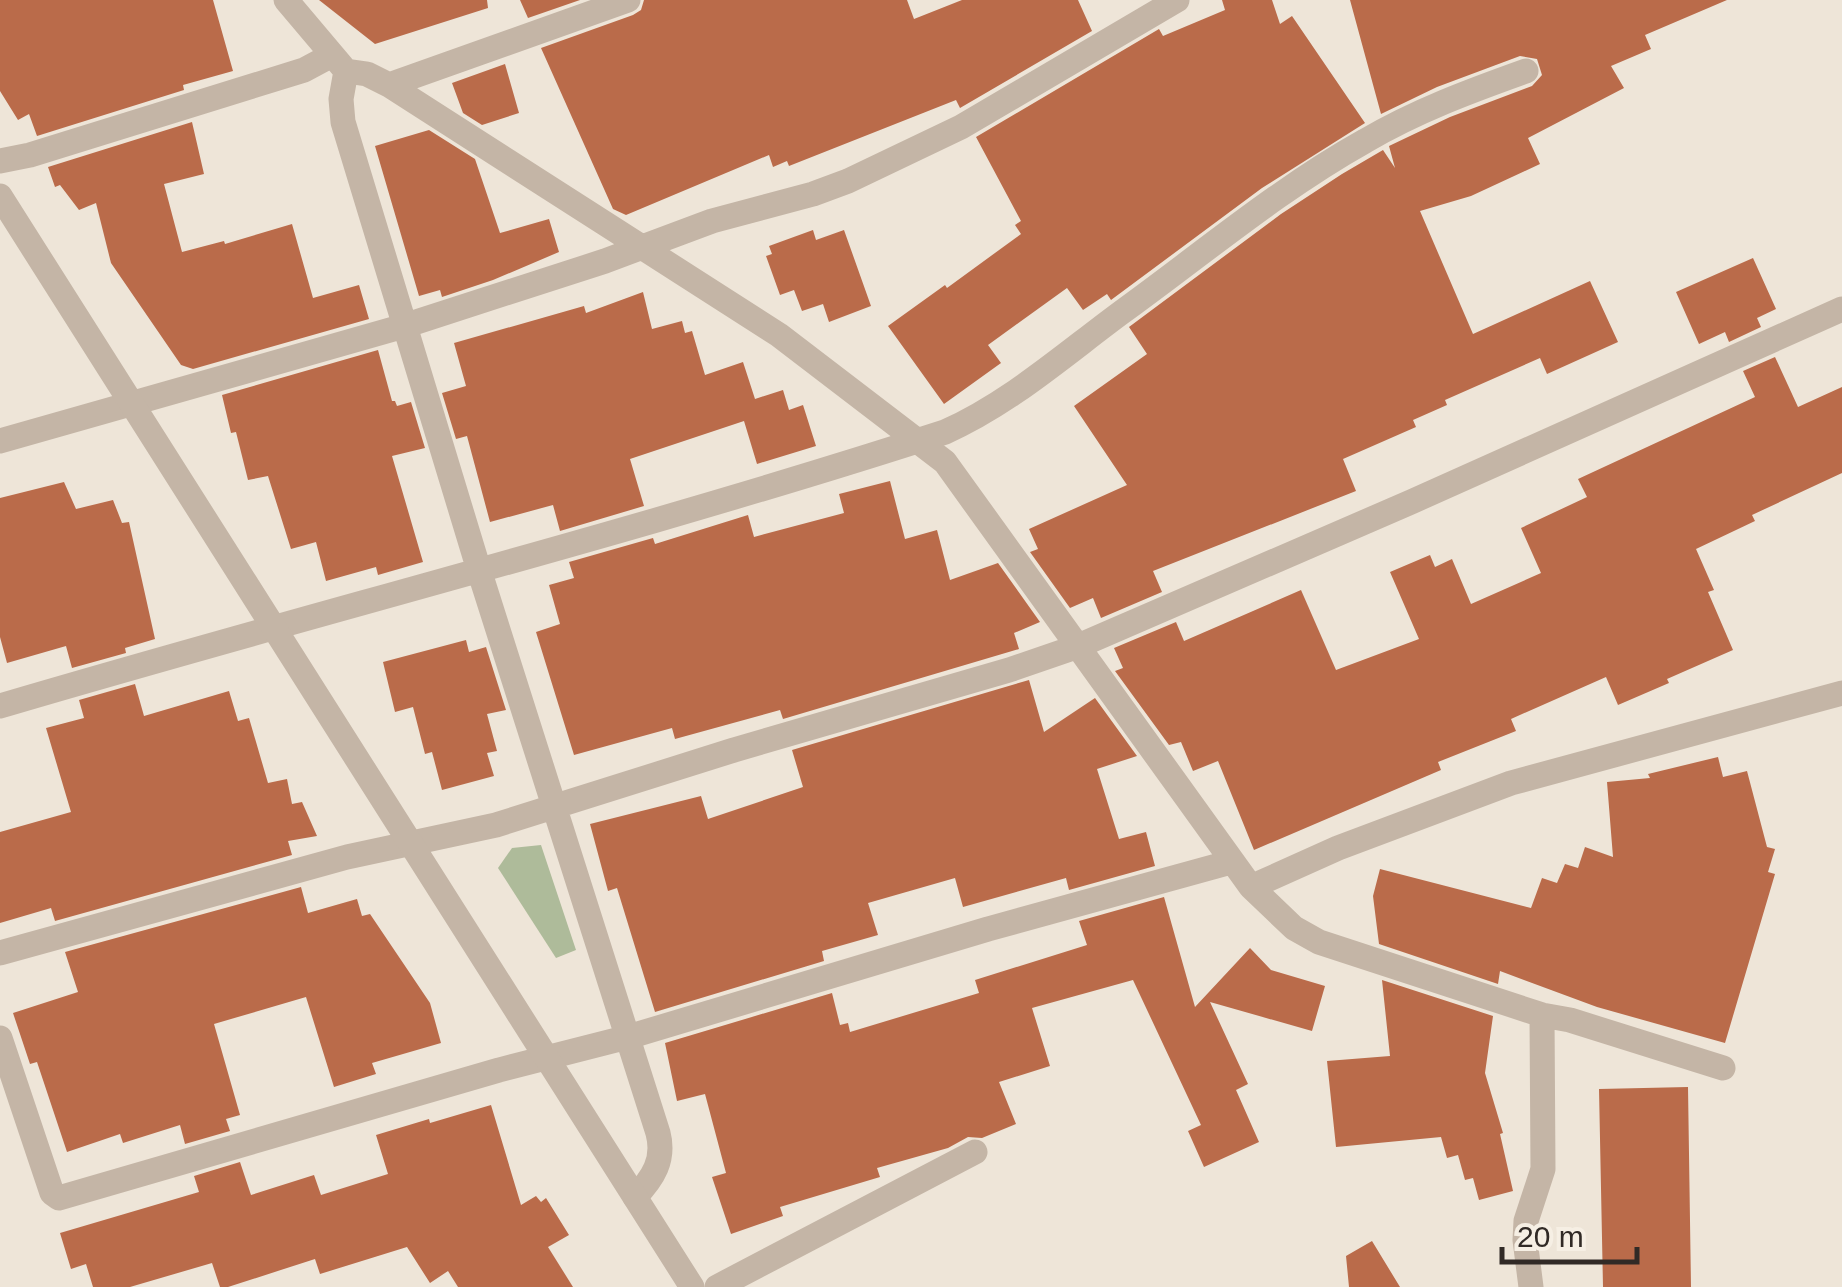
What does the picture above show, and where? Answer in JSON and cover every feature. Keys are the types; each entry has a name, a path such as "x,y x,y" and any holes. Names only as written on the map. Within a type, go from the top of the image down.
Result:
{"street":[{"path":"286,0 339,63 389,85 779,335 944,462 1231,862 1294,928 1318,942 1542,1015 1570,1020 1723,1068"},
{"path":"389,85 628,0"},
{"path":"0,441 404,326 712,221 814,194 877,169 1010,99 1177,0"},
{"path":"0,161 339,63"},
{"path":"339,63 343,122 662,1150 650,1181 636,1197"},
{"path":"0,706 480,570 919,440 968,422 1362,142 1439,103 1526,71"},
{"path":"0,196 692,1287"},
{"path":"0,953 347,856 460,834 946,690 1076,647 1842,309"},
{"path":"1251,887 1338,848 1511,783 1842,693"},
{"path":"0,1038 52,1193 58,1198 1231,862"},
{"path":"1530,1287 1524,1240 1543,1169 1542,1015"},
{"path":"717,1287 975,1152"}],"green space":[{"path":"541,845 576,950 556,958 498,868 512,848"}],"building":[{"path":"0,0 213,0 233,71 37,136 29,114 18,120 0,91"},
{"path":"319,0 487,0 488,8 375,44"},
{"path":"520,0 580,0 528,18"},
{"path":"644,0 907,0 914,19 962,0 1078,0 1092,31 960,108 956,100 789,166 787,161 773,167 769,155 626,215 613,209 541,48 633,15 641,10"},
{"path":"1222,0 1272,0 1280,24 1292,16 1365,123 1262,188 1111,300 1107,294 1083,310 1067,288 988,345 1001,363 944,404 888,326 1021,234 1015,225 1021,221 976,137 1159,29 1163,36 1225,10"},
{"path":"1350,0 1727,0 1645,35 1651,49 1611,66 1624,88 1528,138 1540,164 1471,196 1420,211 1473,334 1590,281 1618,342 1547,374 1540,358 1445,400 1447,405 1413,420 1416,427 1343,459 1356,491 1153,571 1162,592 1101,618 1093,598 1070,608 1030,552 1038,549 1029,529 1127,485 1074,406 1147,354 1129,327 1281,214 1342,174 1383,150 1395,168 1389,146 1450,117 1532,86 1542,75 1537,59 1520,56 1437,87 1381,114"},
{"path":"505,64 519,113 482,125 463,113 452,83"},
{"path":"192,122 204,174 164,184 182,252 292,224 313,298 359,285 369,319 193,369 181,365 111,263 96,203 79,210 60,185 55,187 48,167"},
{"path":"429,130 475,159 500,233 549,219 559,252 442,297 440,290 419,296 375,146"},
{"path":"813,230 816,240 844,230 871,306 829,322 823,304 802,311 794,290 780,295 766,256 772,254 769,246"},
{"path":"1753,258 1776,309 1757,318 1761,327 1729,342 1725,332 1699,344 1676,292"},
{"path":"643,292 652,329 682,321 685,333 692,331 705,375 743,362 755,399 783,390 789,410 803,405 816,446 757,464 744,421 630,459 644,506 560,531 553,505 490,522 467,436 456,439 442,393 466,386 454,343 584,306 586,313"},
{"path":"378,350 392,401 397,406 411,402 425,448 392,456 423,562 378,575 376,567 326,581 316,542 291,549 268,476 248,480 222,395"},
{"path":"1775,357 1798,407 1842,387 1842,473 1752,515 1755,521 1696,549 1714,590 1708,592 1733,650 1667,679 1669,683 1618,705 1606,677 1511,719 1516,731 1438,762 1441,770 1254,850 1218,761 1193,771 1181,742 1169,745 1115,671 1123,668 1114,648 1176,622 1184,641 1301,590 1336,670 1419,639 1390,572 1430,555 1435,567 1452,559 1471,604 1541,573 1521,528 1587,497 1578,479 1755,397 1743,371"},
{"path":"890,481 905,539 937,530 950,580 998,563 1040,622 1014,633 1019,649 783,719 780,710 675,739 672,728 574,755 536,632 560,624 549,585 574,578 569,562 653,538 655,544 748,515 754,537 844,513 839,494"},
{"path":"64,482 76,509 113,500 122,523 129,522 155,639 125,648 126,653 72,668 66,646 7,663 0,637 0,498"},
{"path":"466,640 469,652 486,647 506,710 487,714 497,751 487,753 494,776 442,790 432,752 425,754 413,707 395,712 383,662"},
{"path":"1029,680 1044,732 1095,698 1137,756 1097,769 1119,839 1146,832 1155,866 1069,890 1066,878 963,907 955,878 868,903 878,935 822,951 824,961 655,1012 617,888 608,891 590,824 701,796 708,819 803,787 792,750"},
{"path":"135,684 144,716 229,691 238,721 249,718 268,783 287,779 292,804 302,802 317,836 288,841 292,855 55,921 51,908 0,923 0,832 71,812 46,728 84,718 79,700"},
{"path":"1718,757 1723,777 1747,771 1767,847 1775,849 1768,872 1775,874 1725,1043 1597,1007 1500,971 1498,984 1379,944 1373,896 1380,869 1531,908 1542,878 1557,883 1565,864 1578,868 1585,847 1613,857 1607,782 1650,778 1648,774"},
{"path":"301,887 308,913 357,899 362,916 370,914 430,1003 441,1043 372,1063 376,1074 334,1087 306,997 214,1024 240,1115 226,1119 230,1131 185,1144 180,1125 123,1143 120,1134 67,1152 37,1062 30,1064 13,1013 78,992 65,952"},
{"path":"1164,897 1195,1007 1250,948 1271,970 1325,986 1312,1031 1210,1002 1248,1084 1236,1090 1259,1142 1204,1167 1188,1131 1201,1125 1133,980 1032,1008 1050,1066 999,1082 1016,1124 982,1138 968,1137 948,1148 877,1168 880,1177 780,1207 783,1216 731,1234 712,1177 726,1173 705,1094 677,1101 665,1043 832,993 840,1025 848,1023 850,1032 979,993 975,980 1087,945 1079,921"},
{"path":"1382,980 1493,1016 1485,1073 1503,1133 1500,1134 1513,1191 1479,1200 1473,1178 1465,1180 1458,1155 1447,1158 1441,1137 1336,1147 1327,1061 1390,1056"},
{"path":"1688,1087 1691,1287 1603,1287 1599,1089"},
{"path":"491,1105 521,1205 536,1196 541,1202 546,1198 569,1235 548,1247 573,1287 458,1287 448,1271 430,1283 407,1247 320,1274 315,1259 228,1287 220,1287 212,1263 130,1287 93,1287 86,1264 71,1269 60,1233 199,1192 194,1176 240,1162 251,1195 314,1175 321,1195 388,1174 376,1135"},
{"path":"1372,1241 1400,1287 1349,1287 1346,1256"}]}
